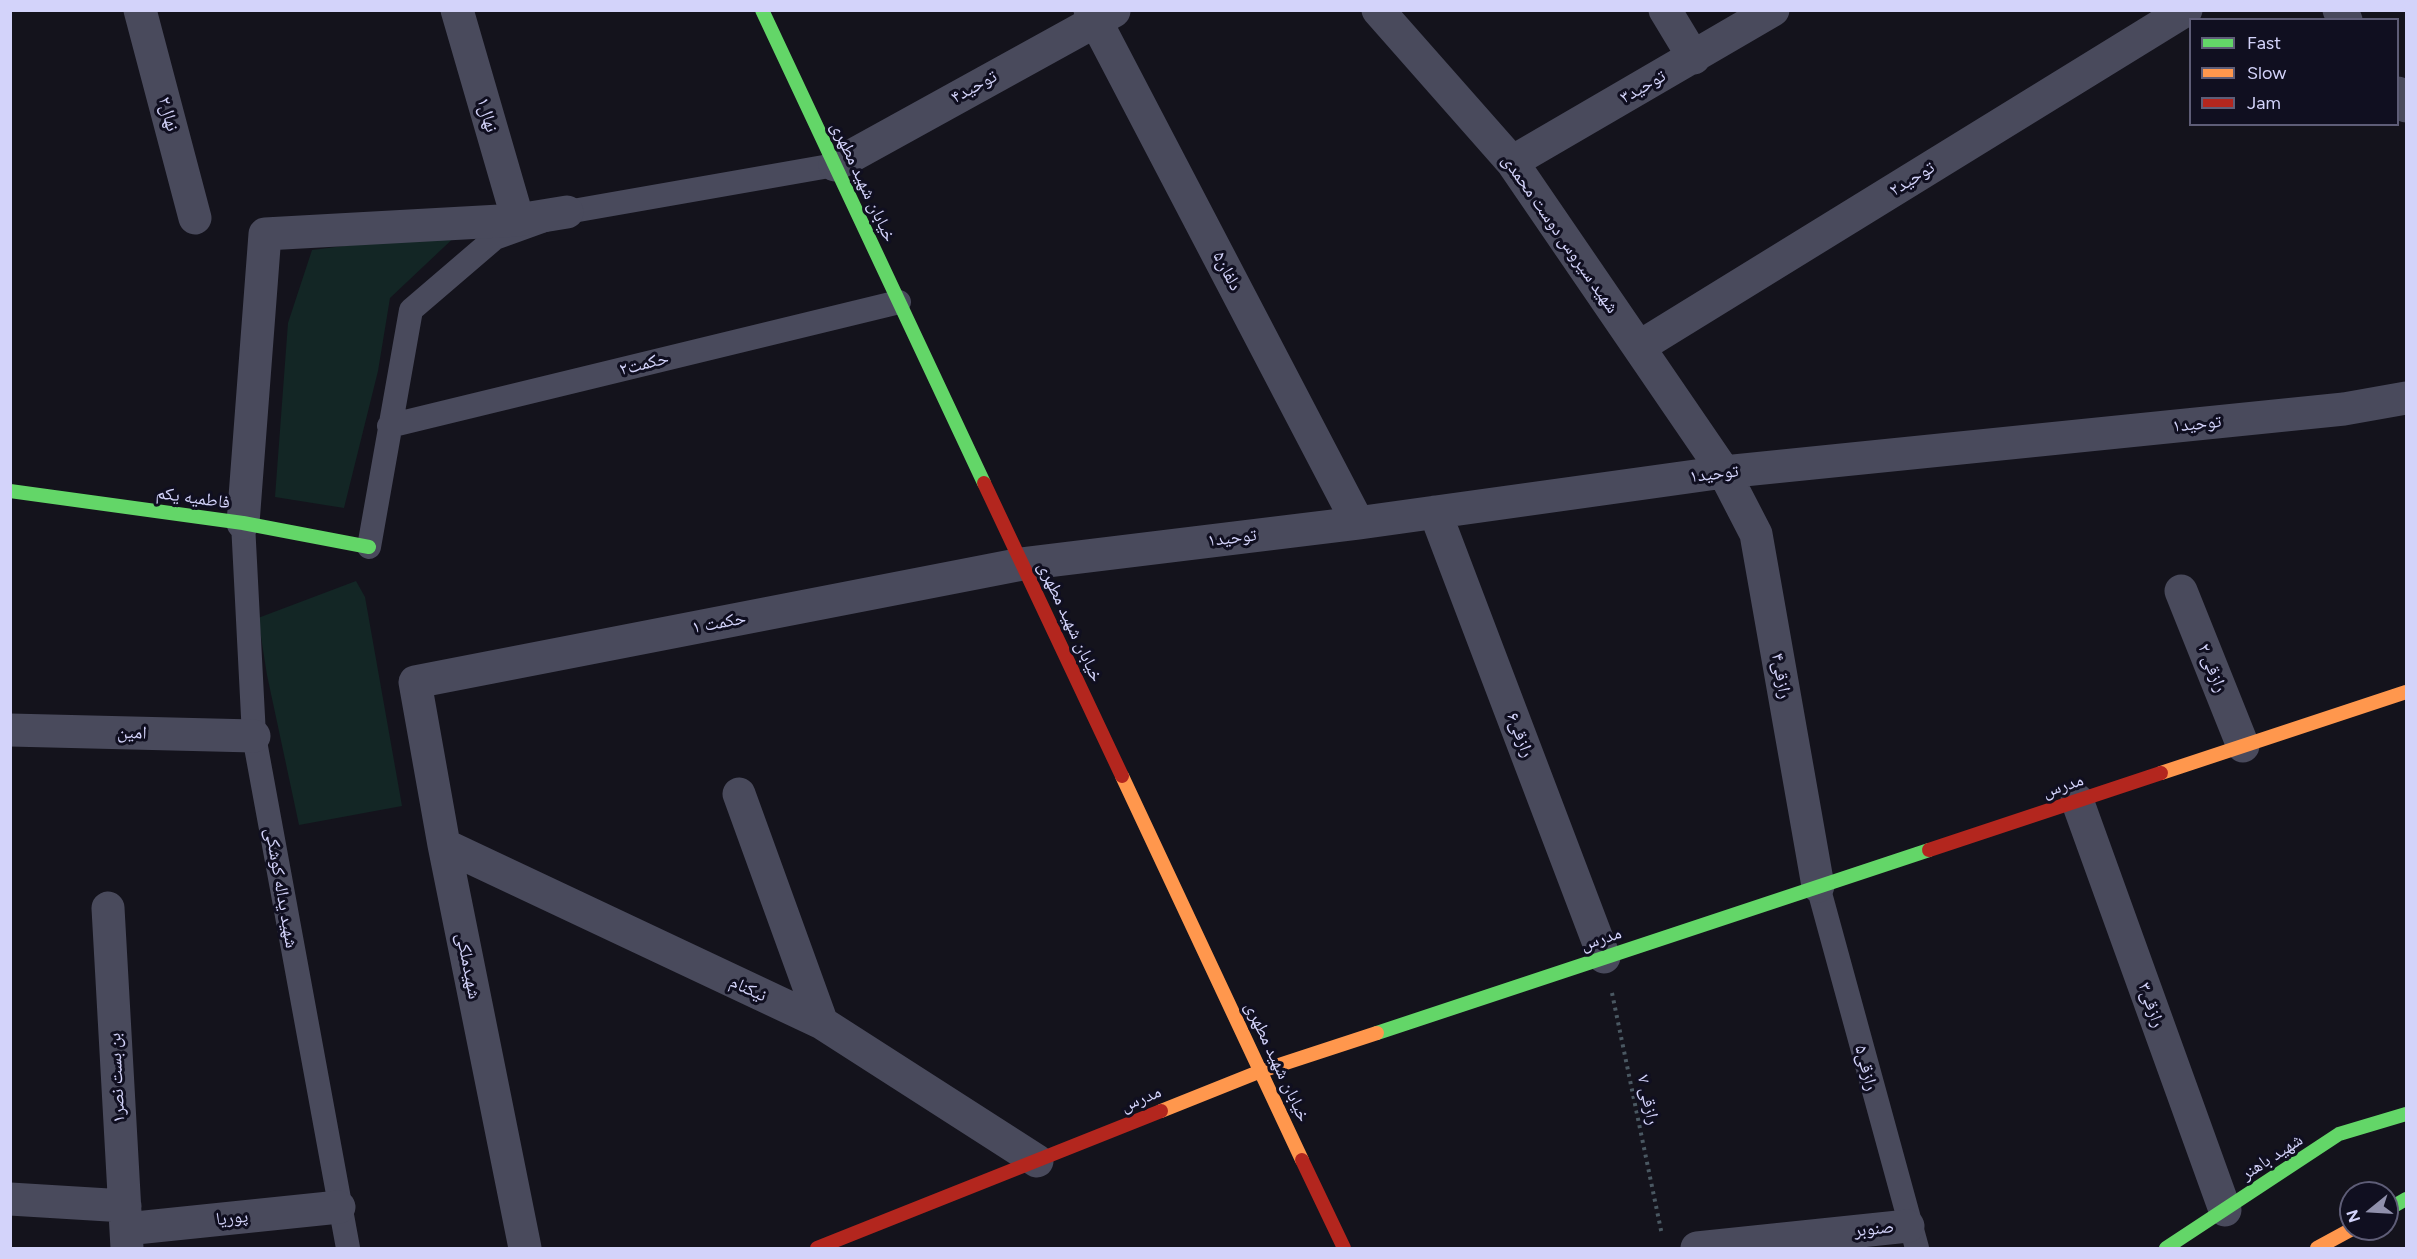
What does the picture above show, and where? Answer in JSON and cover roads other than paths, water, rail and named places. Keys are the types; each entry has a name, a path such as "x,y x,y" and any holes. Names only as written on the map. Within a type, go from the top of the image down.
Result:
{"street":[{"name":"نهال۲","path":"140,10 195,218"},
{"name":"نهال۱","path":"457,10 518,220"},
{"name":"خیابان شهید مطهری","path":"762,10 1344,1248"},
{"name":"شهید سیروس دوست محمدی","path":"1378,10 1512,162 1725,472"},
{"path":"1665,10 1694,58"},
{"name":"توحید۳","path":"1512,162 1773,10"},
{"name":"توحید۲","path":"1639,346 2186,10"},
{"name":"توحید۴","path":"835,165 1100,14"},
{"name":"دلفان۵","path":"1100,14 1358,523"},
{"path":"243,524 265,234 518,220 567,212"},
{"name":"توحید۱","path":"1023,564 1358,523 1725,472 2344,409 2406,398"},
{"name":"رازقی۴","path":"1725,472 1756,534 1818,886"},
{"name":"فاطمیه یکم","path":"10,491 243,524 369,547"},
{"name":"رازقی۶","path":"1435,512 1604,957"},
{"name":"حکمت ۱","path":"415,682 1023,564"},
{"name":"رازقی ۲","path":"2181,591 2243,746"},
{"name":"شهیدملکی","path":"415,682 444,845 525,1248"},
{"name":"مدرس","path":"817,1248 1261,1071 2406,692"},
{"name":"امین","path":"10,730 254,736"},
{"path":"739,794 822,1023"},
{"name":"رازقی۳","path":"2077,800 2225,1210"},
{"name":"نیکنام","path":"444,845 822,1023 1036,1161"},
{"name":"بن بست نصر۱","path":"108,908 126,1228"},
{"name":"شهید باهنر","path":"2166,1248 2339,1134 2406,1114"},
{"name":"پوریا","path":"10,1199 126,1228 339,1207"},
{"path":"2317,1248 2339,1236"},
{"name":"صنوبر","path":"1697,1248 1913,1237"}],"lane":[{"path":"369,547 411,310 495,238 567,212 835,165"},
{"name":"حکمت۲","path":"389,426 899,302"},
{"name":"شهید یداله کوشکی","path":"243,524 254,736 348,1248"},
{"name":"رازقی۵","path":"1818,886 1913,1237"}]}
